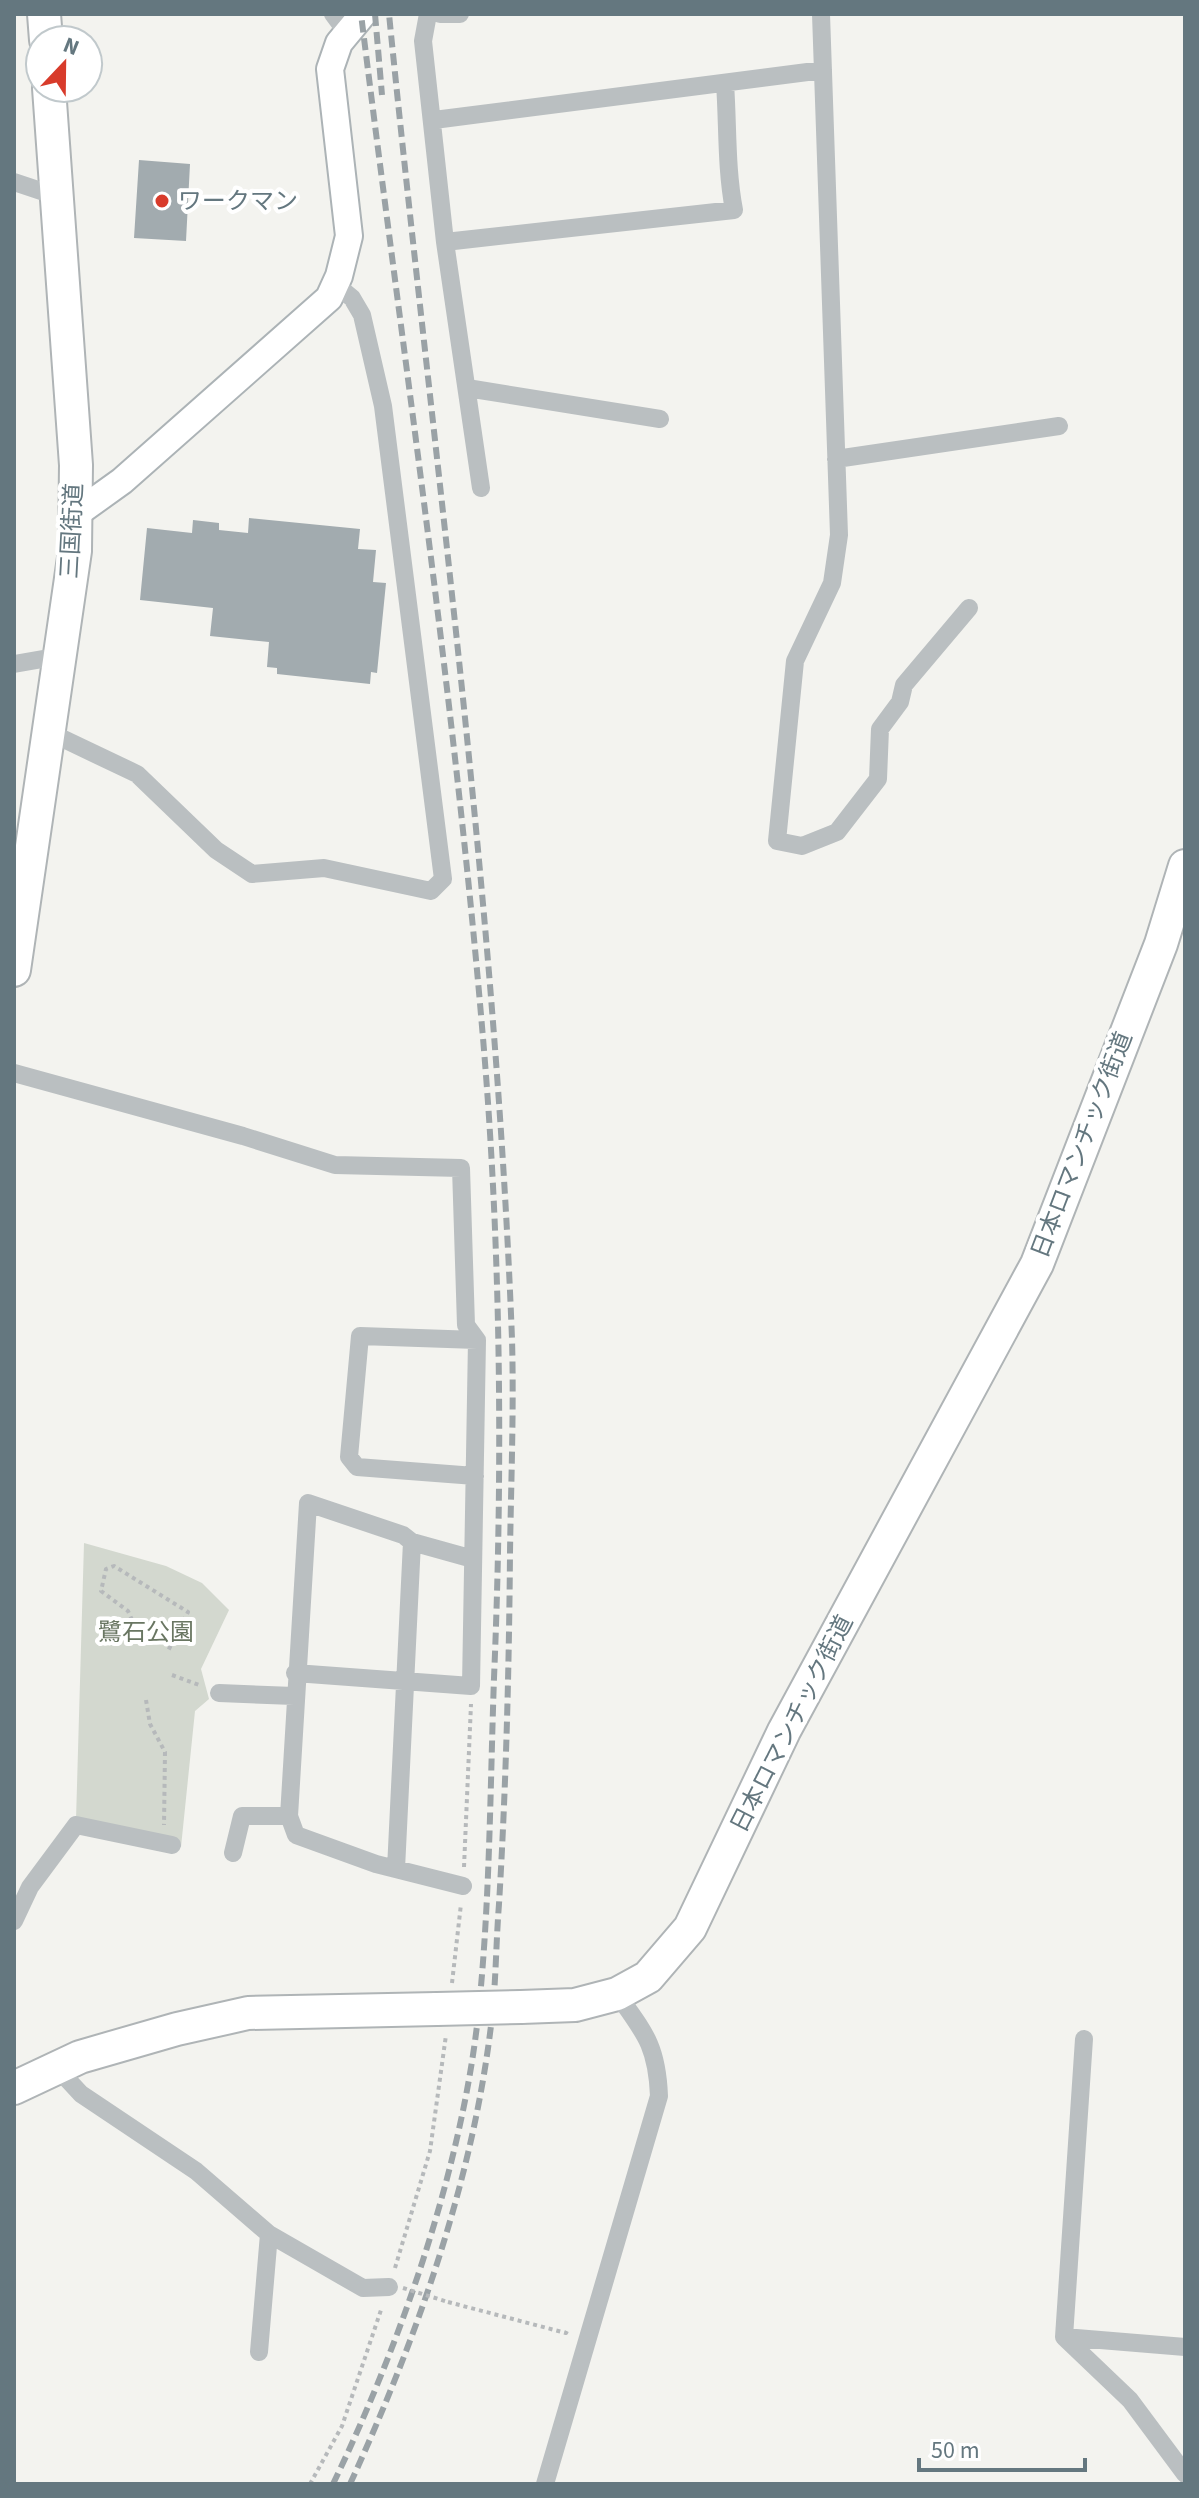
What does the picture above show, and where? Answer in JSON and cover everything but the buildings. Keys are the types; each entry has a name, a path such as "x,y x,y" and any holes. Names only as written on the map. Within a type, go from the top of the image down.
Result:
{"highway":[{"name":"三国街道","path":"14,970 60,656 76,514 50,104"},
{"name":"日本ロマンチック街道","path":"14,2088 56,2067 177,2029 248,2013 445,2011 575,2005 617,1994 648,1977 690,1928 784,1731 1037,1264 1161,944 1185,866"}],"street":[{"path":"428,14 423,41 445,242 481,488"},
{"path":"440,14 460,14"},
{"path":"821,14 839,535 832,583 795,661 777,841 802,846 837,832 878,779 880,729 900,702 904,685 969,608"},
{"path":"76,514 122,481 329,298 349,236 330,69 347,20"},
{"path":"434,120 823,70"},
{"path":"445,242 734,210 726,168 730,149 725,83"},
{"path":"14,182 56,196"},
{"path":"49,732 137,774 216,850 252,874 324,868 431,891 443,879 415,634 383,406 362,315 352,298 335,284"},
{"path":"467,388 660,419"},
{"path":"836,459 1059,426"},
{"path":"14,664 60,656"},
{"path":"14,1073 243,1136 335,1165 461,1168 466,1325 477,1340 471,1686 295,1673"},
{"path":"475,1476 357,1467 349,1457 360,1336 477,1340"},
{"path":"463,1886 396,1869 296,1835 289,1816 295,1673 308,1503 403,1535 412,1542 473,1559"},
{"path":"396,1869 412,1542"},
{"path":"219,1693 294,1696"},
{"path":"233,1853 242,1816 289,1816"},
{"path":"14,1921 30,1887 76,1825 168,1844"},
{"path":"545,2484 659,2096 657,2063 647,2035 617,1994"},
{"path":"1064,2337 1084,2039"},
{"path":"56,2067 81,2094 196,2171 269,2234 363,2288 396,2287"},
{"path":"259,2352 269,2234"},
{"path":"1064,2337 1185,2347"},
{"path":"1064,2337 1130,2400 1185,2474"}],"path":[{"path":"142,1642 128,1611 101,1591 106,1569 114,1566 188,1612 168,1651"},
{"path":"172,1675 219,1693"},
{"path":"310,2484 342,2426 396,2287 430,2151 445,2011 463,1886 471,1686"},
{"path":"146,1700 150,1724 165,1752 168,1844"},
{"path":"396,2287 566,2333 572,2319"}],"green space":[{"name":"鷺石公園","path":"84,1543 166,1566 202,1583 229,1610 201,1669 209,1699 195,1711 181,1847 76,1820"}],"railway":[{"path":"333,2484 404,2316 442,2196 470,2076 482,1975 487,1890 499,1518 497,1278 483,1038 443,653 361,14"},
{"path":"375,14 382,95"},
{"path":"350,2484 420,2315 457,2197 483,2077 493,2003 504,1816 513,1392 504,1173 492,1007 461,676 389,14"}],"place":[{"name":"ワークマン","path":"162,201"}]}
